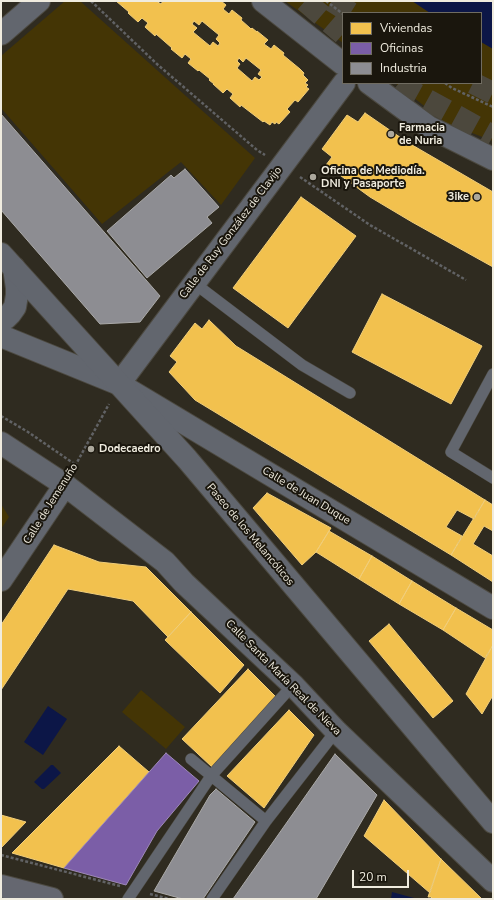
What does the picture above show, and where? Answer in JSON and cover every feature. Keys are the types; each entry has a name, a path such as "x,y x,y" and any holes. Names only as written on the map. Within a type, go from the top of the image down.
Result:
{"main road":[{"path":"1,886 52,899"}],"street":[{"path":"1,34 39,1"},
{"path":"263,1 342,63"},
{"name":"Calle de Ruy González de Clavijo","path":"119,384 343,84"},
{"path":"369,84 429,127 493,159"},
{"path":"1,320 6,318 15,307 17,296 17,288 7,261"},
{"name":"Paseo de los Melancólicos","path":"7,261 186,459 493,822"},
{"path":"1,336 119,384"},
{"name":"Calle de Juan Duque","path":"119,384 493,608"},
{"name":"Calle Santa María Real de Nieva","path":"1,444 65,485 164,562 184,583 293,686 336,731 493,882"},
{"name":"Calle de Jemenuño","path":"1,580 65,485"}],"lane":[{"path":"194,283 302,365 350,393"},
{"path":"493,374 451,452 493,478"},
{"path":"131,894 212,776 293,686"},
{"path":"212,899 266,821 336,731"},
{"path":"191,759 266,821"}],"path":[{"path":"91,1 158,65 257,150 283,165 370,225 466,280"},
{"path":"326,1 342,13"},
{"path":"446,84 493,108"},
{"name":"Calle de Jemenuño","path":"65,485 119,384"},
{"path":"1,855 131,894 169,899"}],"shaded area":[{"path":"65,1 80,1 255,158 221,205 181,162 102,224 1,108 1,56"},
{"path":"285,1 493,1 493,141 446,123 396,84 482,84 482,12 342,12 342,42"},
{"path":"412,1 493,1 493,49 482,43 482,12 428,12"},
{"path":"1,504 9,517 1,529"},
{"path":"141,690 185,727 166,749 122,712"},
{"path":"48,706 67,719 43,755 24,742"},
{"path":"51,765 53,765 61,773 44,789 42,789 34,782"},
{"path":"392,892 414,898 414,899 391,899"}],"building: Viviendas":[{"path":"116,1 156,1 161,4 163,1 221,1 226,5 223,9 229,14 232,10 242,18 241,20 251,29 252,28 257,31 268,40 264,44 271,49 274,45 304,73 303,75 308,80 305,83 308,85 306,87 309,89 298,102 295,100 287,109 290,112 279,124 272,122 270,125 264,121 263,122 241,105 240,107 230,98 233,94 227,89 223,93 209,80 210,79 188,63 191,59 185,54 182,58 156,34 155,36 145,27 148,23 142,18 138,22 128,13 129,12","holes":["194,21 199,25 202,21 219,35 216,39 220,43 218,46 213,42 210,46 193,32 197,28 192,24","239,58 243,62 246,58 261,70 258,74 262,77 259,80 255,77 252,81 237,68 240,64 237,61"]},
{"path":"365,113 407,142 493,192 493,267 370,197 326,165 332,157 322,149 347,115 358,122"},
{"path":"301,197 356,236 288,328 233,288"},
{"path":"382,294 482,346 451,404 352,352"},
{"path":"209,320 236,346 485,500 474,519 457,510 446,527 462,536 451,555 195,400 169,372 177,362 170,356 195,323 202,329"},
{"path":"267,493 331,528 316,552 302,565 253,508"},
{"path":"485,500 493,505 493,531 484,526 473,544 493,556 493,582 451,555"},
{"path":"329,531 372,556 359,579 316,552"},
{"path":"54,545 99,562 146,567 191,612 168,637 133,601 68,589 1,690 1,625"},
{"path":"372,556 412,581 399,604 359,579"},
{"path":"412,581 456,608 443,630 399,604"},
{"path":"456,608 493,630 493,645 485,658 443,630"},
{"path":"191,612 244,665 220,693 165,640"},
{"path":"389,624 453,701 433,718 369,641"},
{"path":"493,645 493,698 492,697 482,714 466,694"},
{"path":"248,669 276,697 212,767 182,739"},
{"path":"289,710 314,735 264,808 227,776"},
{"path":"119,746 149,772 64,868 12,853"},
{"path":"384,800 441,859 430,893 364,836"},
{"path":"1,815 26,822 1,848"},
{"path":"441,859 482,899 433,899 428,897"}],"building: Oficinas":[{"path":"166,753 199,781 157,831 126,885 64,868"}],"building: Industria":[{"path":"1,114 160,296 140,322 100,324 1,210"},
{"path":"185,169 219,207 207,217 212,223 147,278 107,231 171,175 174,178"},
{"path":"335,754 377,795 316,899 233,899"},
{"path":"216,789 255,822 203,899 183,899 154,891 210,795"}],"tunnel":[{"path":"305,1 342,33"},
{"path":"332,1 349,12"},
{"path":"400,84 493,136"},
{"path":"475,84 493,93"}],"place":[{"name":"Farmacia de Nuria","path":"391,134"},
{"name":"Oficina de Mediodía. DNI y Pasaporte","path":"313,177"},
{"name":"3ike","path":"477,197"},
{"name":"Dodecaedro","path":"91,449"}]}
